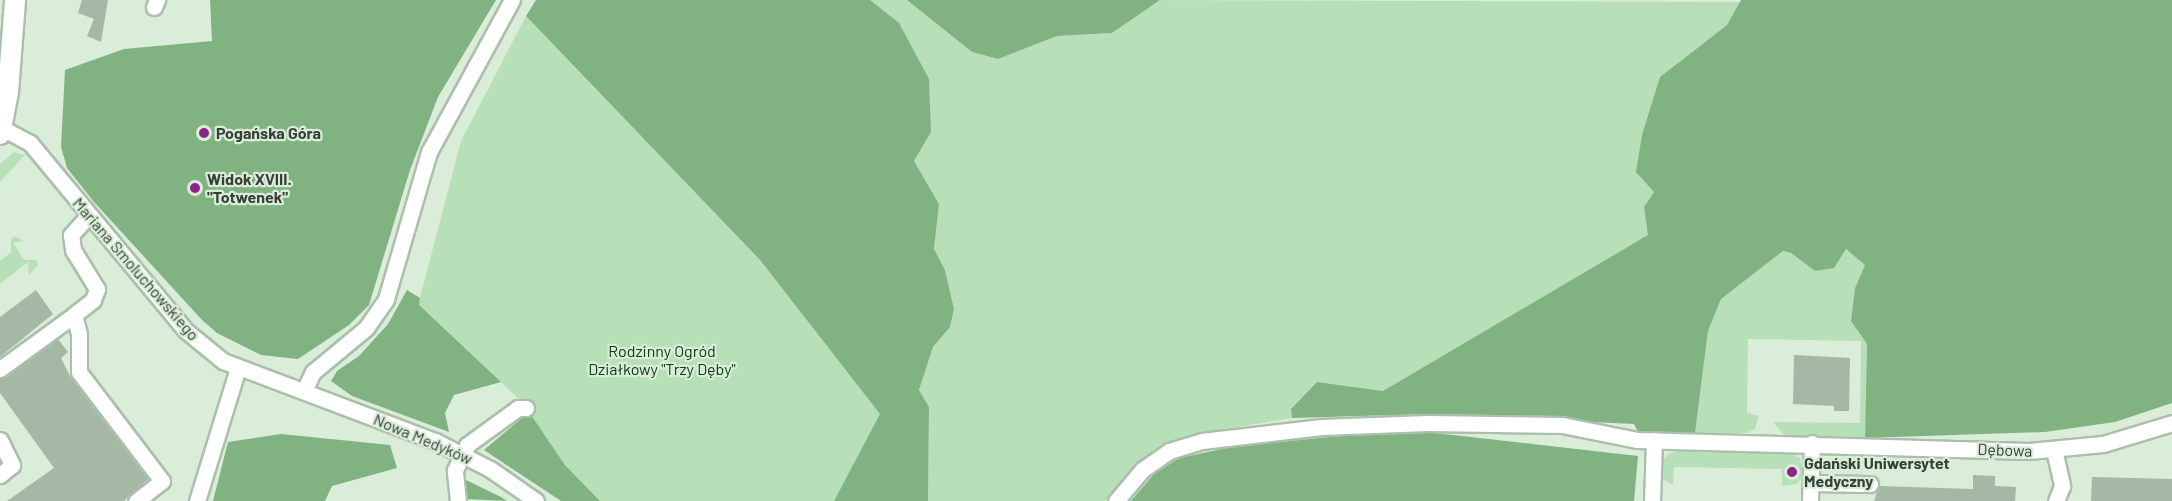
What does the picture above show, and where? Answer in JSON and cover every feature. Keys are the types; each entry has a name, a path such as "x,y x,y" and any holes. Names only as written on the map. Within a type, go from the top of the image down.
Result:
{"main road":[{"path":"1,131 15,0"}],"street":[{"path":"304,391 313,372 366,328 386,299 429,152 512,0"},
{"name":"Mariana Smoluchowskiego","path":"1,131 30,143 185,330 205,349 238,368 304,391"},
{"path":"0,369 93,300 97,289 70,242 72,230 89,215"},
{"path":"74,315 79,334 79,372 162,481 136,501"},
{"path":"197,501 238,368"},
{"name":"Nowa Medyków","path":"304,391 461,454 536,501"},
{"path":"458,501 455,470 467,445 518,408 526,408"},
{"name":"Dębowa","path":"1116,501 1142,470 1169,451 1241,435 1427,423 1562,425 1618,438 1654,440 2054,450 2103,444 2172,423"},
{"path":"0,440 12,465 0,475"},
{"path":"1652,501 1654,440"},
{"path":"1810,501 1812,443"},
{"path":"2054,450 2062,486 2056,501"},
{"path":"1811,483 1870,484"}],"green space":[{"path":"210,0 496,0 438,97 410,170 369,305 349,325 298,359 261,355 217,333 202,320 94,202 67,168 61,147 65,70 124,49 212,41"},
{"path":"536,0 870,0 899,23 929,79 931,132 914,161 939,204 934,249 945,270 954,309 950,327 933,347 919,390 929,407 928,501 834,501 880,414 760,260 526,16"},
{"path":"870,0 907,0 972,52 998,59 1057,36 1112,33 1160,0 1743,2 1727,25 1660,77 1654,192 1644,207 1649,235 1383,391 1317,382 1291,409 1292,418 1226,429 1173,443 1127,475 1106,501 928,501 929,407 919,390 933,347 950,327 954,309 945,270 934,249 939,204 914,161 931,132"},
{"path":"907,0 1160,0 1112,33 1057,36 998,59 972,52"},
{"path":"1741,0 2172,0 2172,403 2115,422 2045,432 1865,438 1867,344 1851,321 1855,288 1865,265 1846,249 1834,268 1815,271 1791,253 1783,251 1721,299 1708,331 1695,433 1638,432 1634,424 1427,414 1292,418 1291,409 1317,382 1383,391 1648,235 1644,207 1654,192 1636,172 1642,135 1660,77 1727,25"},
{"name":"Rodzinny Ogród Działkowy \"Trzy Dęby\"","path":"526,16 760,260 881,414 834,501 600,501 565,465 522,402 418,305 461,141"},
{"path":"14,152 25,155 0,182 0,164"},
{"path":"14,236 23,241 13,243 24,260 36,260 38,265 29,275 28,262 0,284 0,261 11,252 11,239"},
{"path":"1846,249 1865,265 1855,288 1851,321 1867,344 1865,438 1784,435 1773,422 1860,423 1861,341 1748,339 1747,413 1759,416 1755,429 1747,433 1695,433 1708,331 1721,299 1783,251 1791,253 1815,271"},
{"path":"407,290 420,298 419,305 501,382 454,395 445,413 449,432 352,396 331,381 337,371 359,356 388,324"},
{"path":"529,412 565,465 600,501 561,501 484,450"},
{"path":"1378,432 1435,433 1638,456 1634,501 1131,501 1154,474 1179,458 1231,447"},
{"path":"281,434 390,445 397,468 332,486 325,501 213,501 228,442"},
{"path":"1677,450 1787,452 1800,458 1804,474 1797,484 1782,486 1782,469 1674,467 1673,485 1663,479 1661,465 1667,455"},
{"path":"466,480 501,497 507,501 465,499"}],"building":[{"path":"82,0 108,0 101,42 87,36 94,19 78,13"},
{"path":"36,290 53,314 0,357 0,317"},
{"path":"58,339 68,352 61,358 71,378 148,479 124,501 7,501 54,468 0,393 0,379"},
{"path":"1794,355 1850,358 1849,411 1834,411 1834,406 1793,404"},
{"path":"1973,475 1995,476 1995,486 2016,487 2015,501 1874,501 1879,486 1973,489"},
{"path":"2092,477 2172,479 2172,501 2091,501"}],"place":[{"name":"Pogańska Góra","path":"204,133"},
{"name":"Widok XVIII. \"Totwenek\"","path":"195,188"},
{"name":"Gdański Uniwersytet Medyczny","path":"1792,472"}]}
